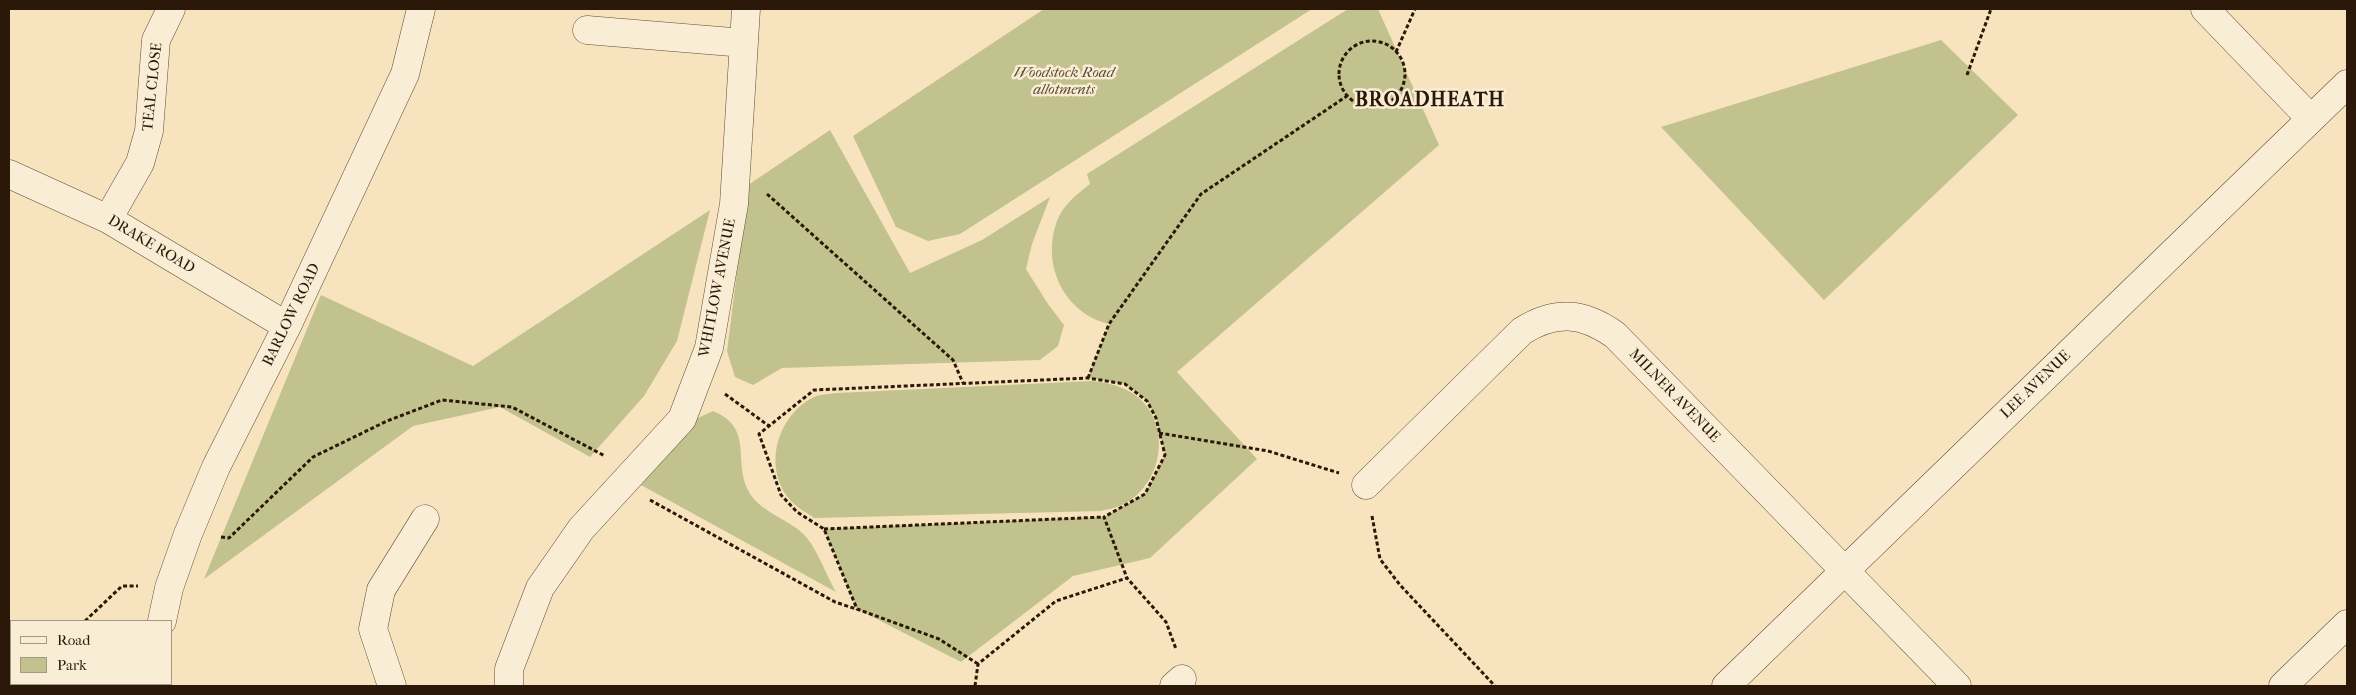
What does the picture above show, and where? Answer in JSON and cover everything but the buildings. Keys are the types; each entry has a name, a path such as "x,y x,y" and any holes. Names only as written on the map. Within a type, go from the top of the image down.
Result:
{"street":[{"name":"TEAL CLOSE","path":"108,219 140,163 149,132 156,40 171,9"},
{"name":"BARLOW ROAD","path":"162,620 169,588 188,534 216,467 288,326 405,74 421,9"},
{"name":"WHITLOW AVENUE","path":"509,686 509,668 540,588 581,529 682,418 709,348 734,204 746,9"},
{"path":"2205,9 2311,119"},
{"path":"587,30 744,43"},
{"name":"LEE AVENUE","path":"1726,686 2347,84"},
{"name":"DRAKE ROAD","path":"9,174 108,219 288,326"},
{"name":"MILNER AVENUE","path":"1366,485 1522,331 1536,322 1552,317 1569,316 1586,319 1601,325 1615,335 1957,686"},
{"path":"392,686 373,629 381,590 425,519"},
{"path":"2283,686 2347,624"}],"path":[{"path":"1396,52 1415,9"},
{"path":"1967,75 1991,9"},
{"path":"1377,41 1387,45 1396,52 1402,61 1405,81 1401,91 1394,99 1375,107 1360,104 1347,96 1341,86 1339,75 1341,64 1346,54 1360,44 1377,41"},
{"path":"1088,378 1109,324 1201,194 1347,96"},
{"path":"737,166 953,360 963,383"},
{"path":"698,375 768,426"},
{"path":"1088,378 1125,384 1147,401 1156,418 1165,456 1145,494 1104,517 824,529 797,512 781,496 759,434 814,390 963,383 1088,378"},
{"path":"188,534 229,538 313,457 387,421 442,400 512,407 835,602 939,639 978,664"},
{"path":"1159,433 1268,451 1330,470 1366,485 1380,559 1400,585 1495,686"},
{"path":"1104,517 1127,578 1166,622 1179,656 1178,682"},
{"path":"824,529 857,609"},
{"path":"975,686 978,664 1056,601 1127,578"},
{"path":"86,620 122,586 169,588"}],"green space":[{"name":"Woodstock Road allotments","path":"1044,9 1312,9 960,234 928,241 896,227 853,136"},
{"path":"1348,9 1378,9 1439,145 1177,372 1257,459 1150,558 1073,576 961,662 857,609 824,529 1104,517 1145,494 1165,455 1156,418 1147,401 1125,384 1088,378 1109,324 1093,318 1080,309 1060,285 1052,254 1057,221 1066,205 1090,184 1087,174"},
{"path":"1941,40 2018,115 1824,300 1661,127"},
{"path":"830,130 910,273 982,240 1050,197 1032,244 1026,269 1064,325 1058,346 1040,360 782,368 753,385 735,377 727,351 748,185"},
{"path":"710,210 677,341 644,396 590,457 500,407 413,426 204,579 321,295 473,366"},
{"path":"1092,381 1120,387 1139,398 1153,416 1158,430 1157,461 1152,475 1144,488 1133,498 1115,508 1101,511 814,518 792,502 783,489 777,474 778,444 783,429 801,405 817,396 837,393"},
{"path":"713,411 726,418 734,426 740,445 744,478 753,498 768,511 793,526 807,538 836,592 641,485 698,418"}],"district":[{"name":"BROADHEATH","path":"1430,101"}]}
